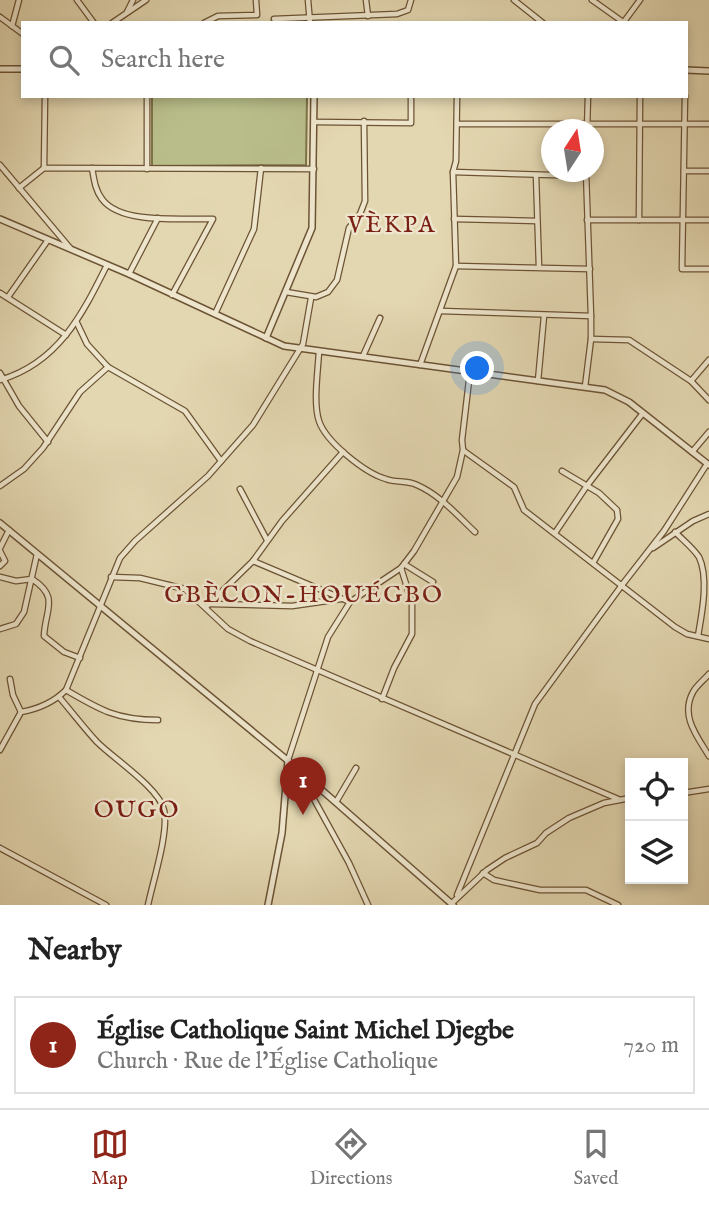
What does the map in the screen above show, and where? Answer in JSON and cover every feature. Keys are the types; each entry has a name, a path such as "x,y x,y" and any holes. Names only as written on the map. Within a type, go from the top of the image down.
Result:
{"street":[{"path":"12,26 19,0"},
{"path":"77,0 93,21"},
{"path":"127,13 133,0"},
{"path":"115,21 146,0"},
{"path":"208,21 218,16 257,15 256,0"},
{"path":"308,0 310,20"},
{"path":"366,0 368,16"},
{"path":"274,19 310,20 405,13 411,6 411,0"},
{"path":"514,0 540,21"},
{"path":"592,0 620,21"},
{"path":"624,21 640,0"},
{"path":"0,17 21,33"},
{"path":"0,69 21,69"},
{"path":"688,71 709,71"},
{"path":"44,168 45,98"},
{"path":"147,169 148,98"},
{"path":"266,338 312,228 314,98"},
{"path":"314,122 411,123 411,98"},
{"path":"420,365 456,266 453,172 456,161 457,98"},
{"path":"587,119 588,98"},
{"path":"639,220 640,98"},
{"path":"685,98 682,269 709,269"},
{"path":"286,292 311,298 328,292 337,280 349,228 364,206 366,186 363,121"},
{"path":"457,124 541,126"},
{"path":"604,126 709,124"},
{"path":"0,165 70,248"},
{"path":"19,188 44,168 314,169"},
{"path":"215,314 254,229 261,168"},
{"path":"92,169 97,190 113,210 128,215 158,218 213,219 172,295"},
{"path":"684,171 709,172"},
{"path":"453,172 541,175"},
{"path":"536,175 539,267"},
{"path":"585,387 591,339 586,182"},
{"path":"129,274 158,218"},
{"path":"0,219 129,274 266,338 299,349 585,387 617,395 708,464 649,551 535,704 491,817 451,904 288,760 0,523"},
{"path":"454,219 537,221"},
{"path":"587,220 709,220"},
{"path":"8,297 48,240"},
{"path":"1,380 37,364 66,335 77,323 107,265"},
{"path":"456,266 590,268"},
{"path":"0,293 66,335"},
{"path":"0,750 21,712 35,709 59,697 66,690 120,558 135,541 189,495 253,425 304,342 311,298"},
{"path":"441,312 591,316"},
{"path":"538,381 544,316"},
{"path":"363,356 380,318"},
{"path":"77,323 87,344 108,367 185,411 221,461"},
{"path":"591,339 629,340 691,381 709,400"},
{"path":"319,351 319,420 327,437 343,452 378,476 414,484 443,502 475,533"},
{"path":"691,381 709,360"},
{"path":"0,486 24,468 48,442 80,392 108,367"},
{"path":"268,905 282,833 288,760 324,644 350,602 403,566 457,477 463,450 470,372"},
{"path":"0,373 1,380 19,406 48,442"},
{"path":"555,533 586,487 643,413"},
{"path":"692,452 709,432"},
{"path":"463,450 514,487 523,510 675,627 709,639"},
{"path":"207,606 253,561 267,540 343,452"},
{"path":"562,471 599,493 613,505 618,514 615,525 593,562"},
{"path":"240,489 267,540"},
{"path":"649,551 709,514"},
{"path":"0,566 5,561 0,550 9,530"},
{"path":"675,533 692,549 703,565 705,584 698,636"},
{"path":"0,629 16,624 24,612 37,554"},
{"path":"253,561 350,602"},
{"path":"403,566 433,582"},
{"path":"382,699 412,634 412,603 403,566"},
{"path":"0,577 16,581 32,579 40,584 48,597 50,611 44,636 64,652 80,658"},
{"path":"111,578 140,578 180,586 207,606 236,634 316,671 618,799"},
{"path":"207,606 292,606 341,598"},
{"path":"709,674 693,692 688,712 690,723 709,756"},
{"path":"10,679 13,695 21,712"},
{"path":"66,690 98,709 123,718 158,720"},
{"path":"59,697 98,743 134,773 160,800 164,809 164,831 148,905"},
{"path":"0,736 7,736"},
{"path":"297,768 349,863 368,905"},
{"path":"336,802 356,768"},
{"path":"688,792 709,789"},
{"path":"457,895 483,873 505,858 537,843 545,833 569,818 625,798"},
{"path":"0,848 106,905"},
{"path":"483,873 494,880 540,890 586,890 616,904"}],"green space":[{"path":"152,98 307,98 306,165 152,166"}],"place":[{"name":"Église Catholique Saint Michel Djegbe","path":"303,815"}],"district":[{"name":"VÈKPA","path":"392,225"},
{"name":"GBÈCON-HOUÉGBO","path":"304,595"},
{"name":"OUGO","path":"137,810"}]}
